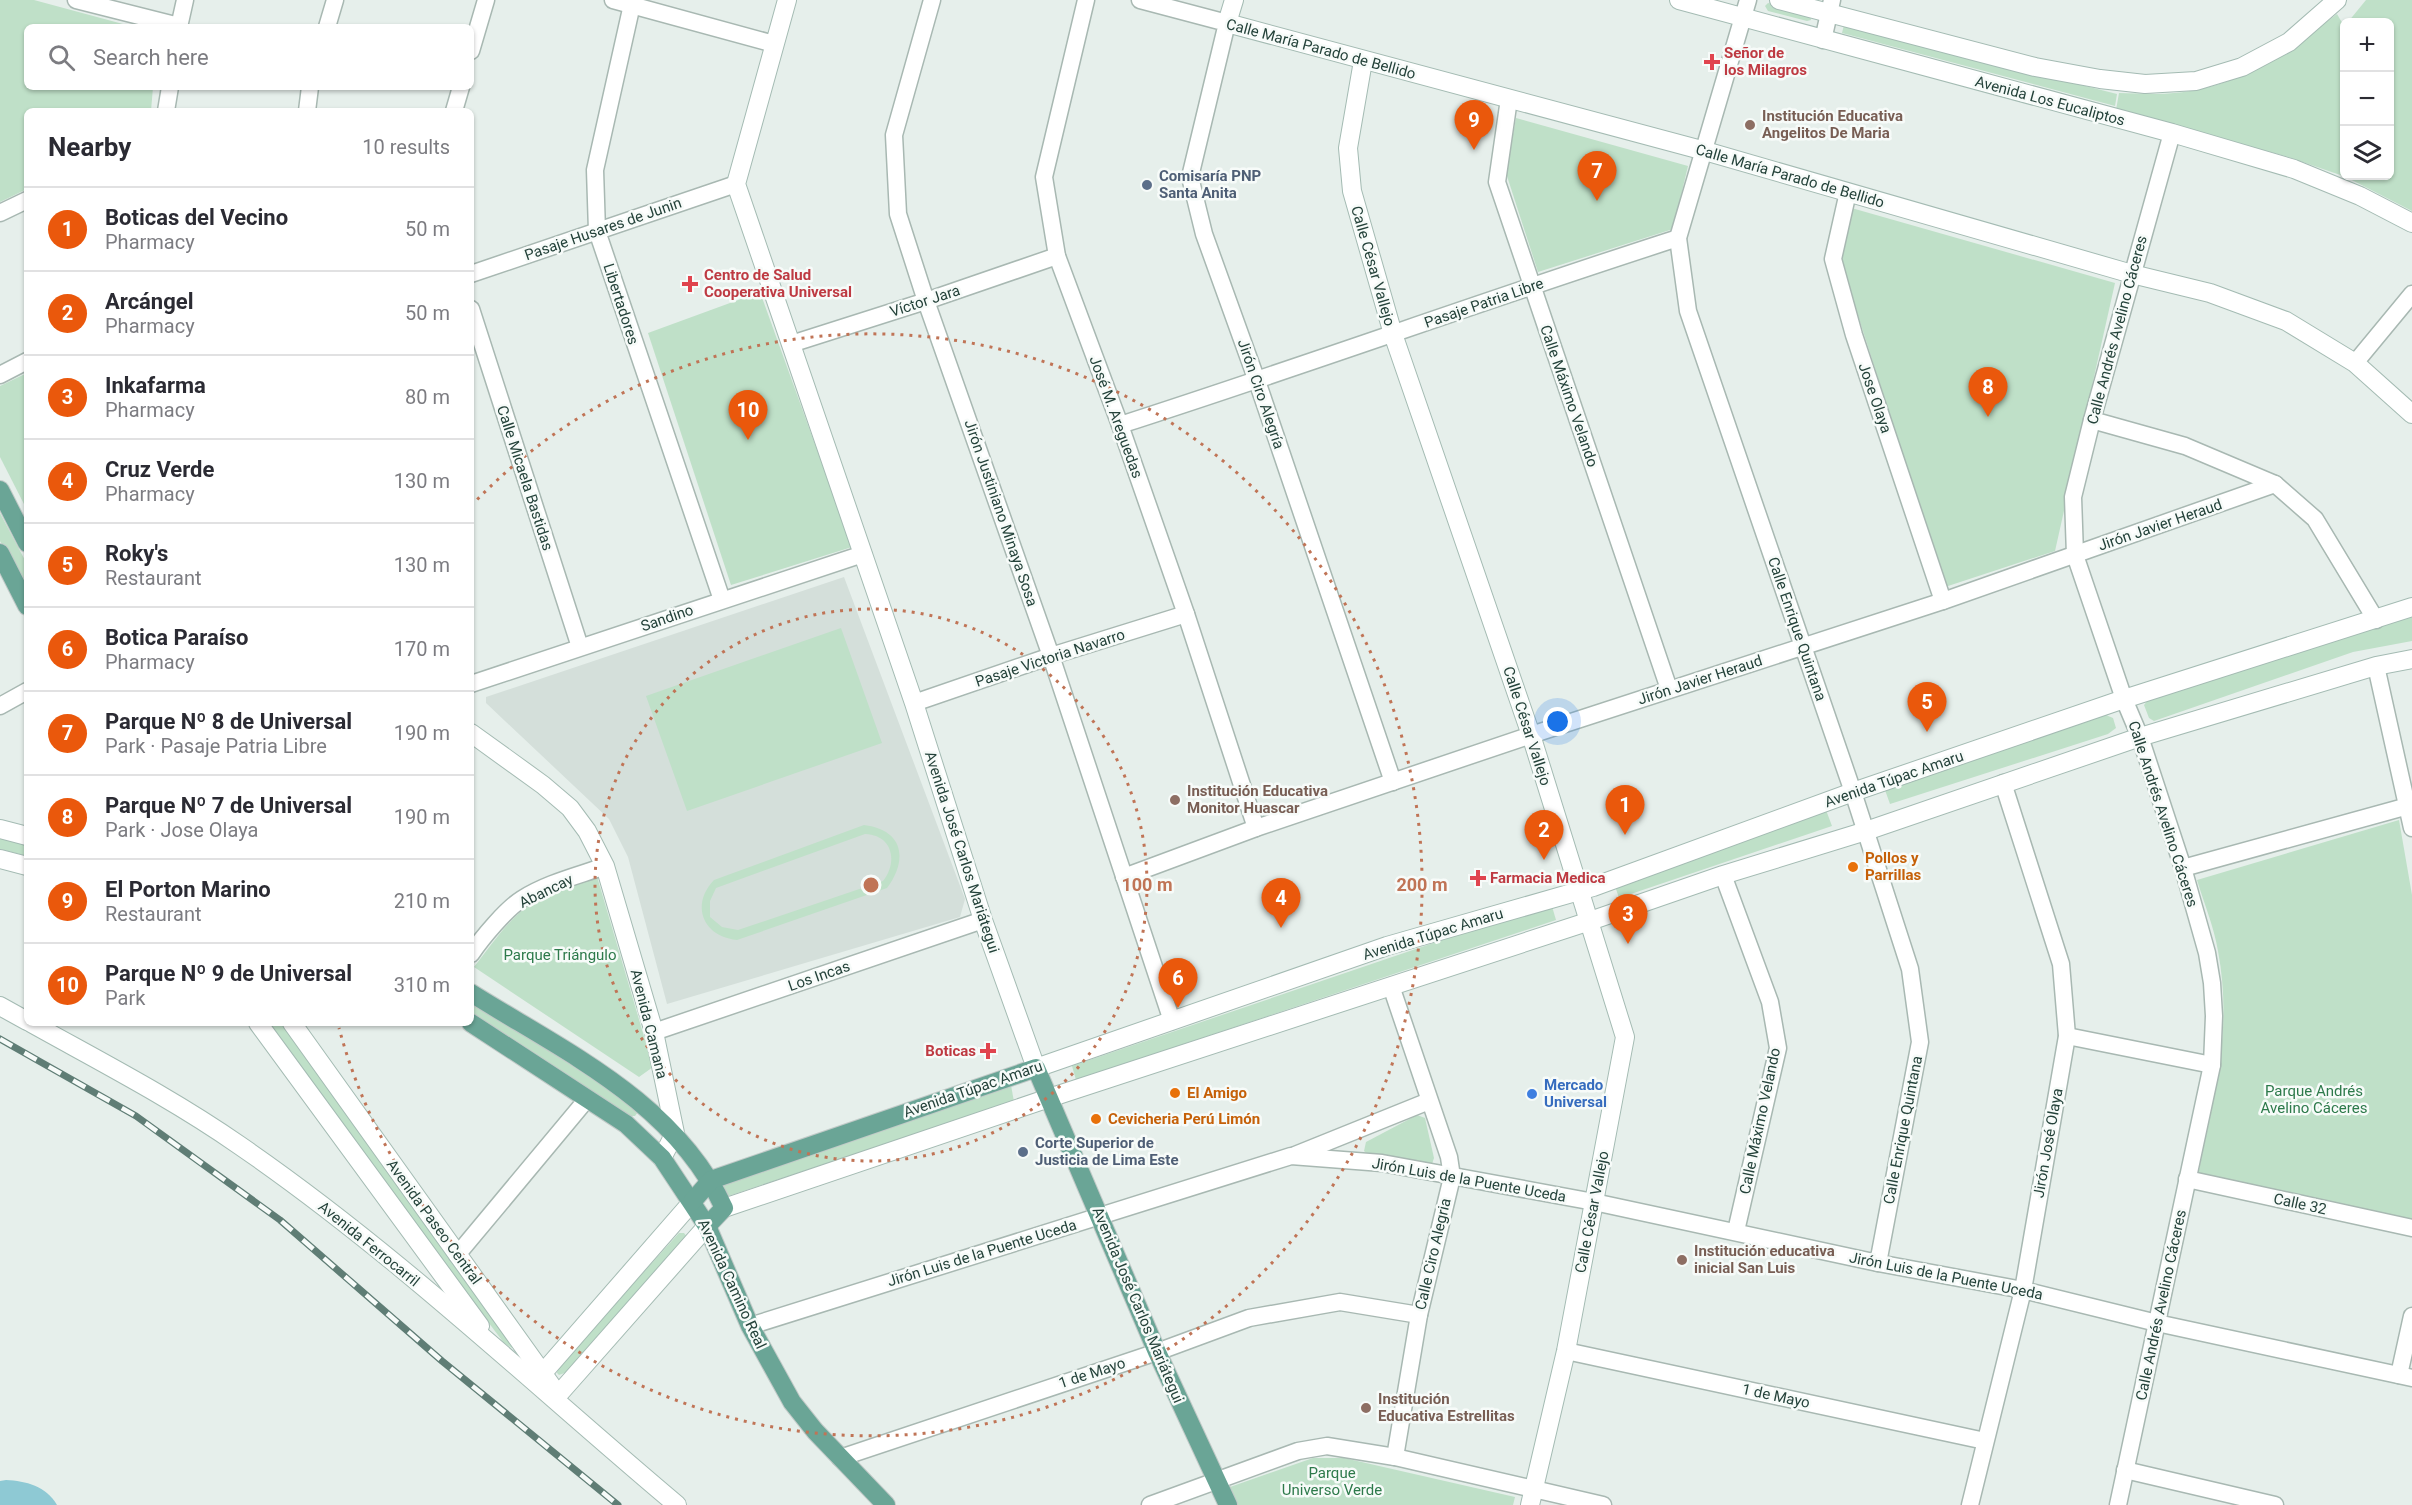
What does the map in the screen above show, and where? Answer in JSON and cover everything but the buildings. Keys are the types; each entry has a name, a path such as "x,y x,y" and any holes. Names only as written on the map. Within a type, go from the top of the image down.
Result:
{"main road":[{"path":"0,490 24,537"},
{"path":"0,553 24,600"},
{"name":"Avenida Camino Real","path":"474,995 642,1102 675,1133 711,1180 724,1208"},
{"name":"Avenida Camino Real","path":"474,1025 626,1125 662,1158 706,1226 750,1326 792,1402 814,1431 886,1505"},
{"name":"Avenida José Carlos Mariátegui","path":"1036,1068 1157,1352 1228,1505"},
{"name":"Avenida Túpac Amaru","path":"711,1180 1036,1068"},
{"path":"692,1202 711,1180"},
{"path":"706,1226 724,1208"}],"street":[{"path":"76,0 168,24"},
{"path":"180,24 185,0"},
{"path":"328,24 335,0"},
{"path":"474,41 486,0"},
{"path":"613,0 633,3 774,44"},
{"path":"736,184 787,0"},
{"name":"Jirón Justiniano Minaya Sosa","path":"932,0 894,135 898,214 926,301 1051,656 1172,1021"},
{"name":"José M. Areguedas","path":"1086,0 1044,177 1057,256 1120,424 1186,614 1256,828"},
{"name":"Calle María Parado de Bellido","path":"1140,0 1705,151 2132,274 2210,292 2286,321 2355,363 2412,414"},
{"name":"Jirón Ciro Alegría","path":"1234,0 1190,177 1204,234 1257,381 1393,782"},
{"name":"Avenida Los Eucaliptos","path":"1680,0 2172,133 2294,169 2360,196 2412,223"},
{"name":"Calle Enrique Quintana","path":"1748,0 1678,238 1688,311 1853,792 1910,969 1920,1042 1878,1263"},
{"name":"Avenida Los Eucaliptos","path":"1779,0 1831,7 2036,67 2100,80 2145,84 2196,81 2242,67 2289,42 2337,0"},
{"name":"Libertadores","path":"633,3 595,170 597,231 722,600"},
{"path":"1823,40 1831,7"},
{"name":"Calle César Vallejo","path":"1363,61 1348,148 1352,191 1394,334 1531,735 1625,1037 1566,1351 1532,1497"},
{"path":"166,108 170,90"},
{"path":"307,108 310,90"},
{"path":"455,108 460,90"},
{"name":"Calle Máximo Velando","path":"1509,99 1497,182 1669,689"},
{"name":"Calle Andrés Avelino Cáceres","path":"2118,1505 2212,1065 2214,1016 2207,953 2183,868 2140,736 2124,699 2075,555 2073,497 2092,420 2172,133"},
{"name":"Pasaje Husares de Junin","path":"474,273 736,184"},
{"name":"Avenida José Carlos Mariátegui","path":"736,184 914,703 983,920 1036,1068"},
{"name":"Jose Olaya","path":"1848,192 1833,259 1854,335 1942,601"},
{"path":"0,213 24,201"},
{"name":"Pasaje Patria Libre","path":"1120,424 1257,381 1678,238"},
{"name":"Víctor Jara","path":"791,344 1057,256"},
{"path":"2355,363 2412,294"},
{"name":"Calle Micaela Bastidas","path":"474,318 580,647"},
{"path":"0,375 24,363"},
{"path":"2092,420 2186,446 2275,484 2315,519 2376,620"},
{"name":"Jirón Javier Heraud","path":"1124,877 1256,828 1669,689 1942,601 2275,484"},
{"name":"Sandino","path":"474,683 863,554"},
{"name":"Avenida Túpac Amaru","path":"1036,1068 1387,946 1580,890 1853,792 2124,699 2412,607"},
{"name":"Pasaje Victoria Navarro","path":"914,703 1051,656 1186,614"},
{"path":"724,1208 1723,875 1866,831 2140,736 2376,666 2412,659"},
{"path":"2376,666 2412,828"},
{"path":"0,706 24,693"},
{"name":"Avenida Camana","path":"474,735 543,785 570,808 587,831 604,866 654,1032 675,1133"},
{"name":"Jirón José Olaya","path":"1970,1505 2023,1290 2067,1036 2061,964 2003,783"},
{"path":"2183,868 2408,806"},
{"path":"0,829 24,835"},
{"path":"0,859 24,865"},
{"name":"Abancay","path":"474,950 521,899 565,879 604,866"},
{"name":"Calle Máximo Velando","path":"1723,875 1770,1002 1778,1048 1736,1231"},
{"name":"Los Incas","path":"654,1032 983,920"},
{"name":"Calle Ciro Alegria","path":"1391,986 1449,1157 1452,1177 1419,1315 1395,1457"},
{"path":"0,1006 24,1019"},
{"name":"Avenida Ferrocarril","path":"36,1026 194,1115 240,1145 323,1206 397,1265 503,1356 538,1378 576,1420 677,1505"},
{"name":"Avenida Paseo Central","path":"260,1026 503,1356"},
{"name":"Avenida Paseo Central","path":"294,1026 457,1255 538,1378 558,1395 576,1420"},
{"path":"2067,1036 2212,1065"},
{"path":"457,1255 586,1099"},
{"path":"1292,1156 1429,1101"},
{"path":"662,1158 675,1133"},
{"name":"Jirón Luis de la Puente Uceda","path":"750,1326 1292,1156 1382,1163 1594,1202 1878,1263 2023,1290 2157,1323 2405,1377"},
{"name":"Calle 32","path":"2187,1179 2412,1228"},
{"path":"538,1378 692,1202"},
{"path":"558,1395 706,1226"},
{"name":"1 de Mayo","path":"840,1458 1157,1352 1249,1318 1340,1302 1419,1315"},
{"path":"2405,1377 2412,1316"},
{"name":"1 de Mayo","path":"1566,1351 1985,1441"},
{"path":"1150,1505 1298,1451 1327,1446 1395,1457 1532,1497 1603,1505"},
{"path":"2125,1470 2275,1505"}],"shaded area":[{"path":"844,577 965,899 960,917 667,1004 628,857 609,819 486,703 486,697"}],"green space":[{"path":"0,0 34,0 123,24 24,24 24,90 153,90 151,108 24,108 24,190 0,202"},
{"path":"2366,0 2412,0 2412,211 2352,180 2394,180 2394,18 2351,18"},
{"path":"1768,3 1810,15 1811,20 1768,11 1765,6"},
{"path":"2337,14 2340,19 2340,175 2285,156 2116,110 2119,93 2167,94 2198,90 2241,76 2300,42"},
{"path":"1844,25 2117,94 2115,106 1842,33"},
{"path":"1516,118 1688,166 1673,229 1538,272 1506,173"},
{"path":"1848,207 2115,283 2055,551 1945,587 1837,250"},
{"path":"760,292 852,547 731,585 648,333"},
{"path":"24,374 24,504 0,457 0,386"},
{"path":"0,513 24,558 24,588 0,541"},
{"path":"2412,615 2412,641 2353,652 2154,721 2149,718 2144,705 2148,700"},
{"path":"841,628 882,743 687,811 646,696"},
{"path":"2106,715 2113,718 2116,728 2108,734 1890,804 1885,790"},
{"path":"1826,810 1832,826 1619,898 1614,883"},
{"name":"Parque Andrés Avelino Cáceres","path":"2399,820 2412,895 2412,1222 2198,1175 2220,1064 2223,1009 2222,981 2216,942 2197,880"},
{"path":"864,825 887,833 898,848 898,867 887,888 737,940 725,938 716,933 708,926 704,918 703,900 714,880","holes":["865,834 882,839 890,851 890,866 883,881 738,930 722,927 710,917 710,901 716,888"]},
{"path":"0,836 24,842 24,855 0,849"},
{"name":"Parque Triángulo","path":"596,873 653,1067 639,1077 474,967 504,929 524,909 549,893"},
{"path":"1551,903 1556,920 1076,1080 1072,1066"},
{"path":"474,1003 636,1107 638,1112 635,1116 629,1116 474,1016"},
{"path":"272,1026 288,1026 516,1344 512,1348 504,1343 438,1256"},
{"path":"1011,1085 1014,1102 728,1196 722,1193 719,1186"},
{"path":"1417,1115 1425,1118 1434,1158 1432,1164 1367,1154 1364,1151 1366,1142"},
{"path":"679,1233 684,1233 687,1237 567,1372 559,1375 558,1367"},
{"name":"Parque Universo Verde","path":"1313,1458 1344,1458 1515,1497 1513,1505 1238,1505 1230,1487"}],"water":[{"path":"6,1480 35,1486 47,1493 57,1505 0,1505 0,1481"}],"railway":[{"path":"0,1039 136,1116 280,1220 442,1361 618,1505"}],"place":[{"name":"Señor de los Milagros","path":"1712,62"},
{"name":"Institución Educativa Angelitos De Maria","path":"1750,125"},
{"name":"El Porton Marino","path":"1474,150"},
{"name":"Comisaría PNP Santa Anita","path":"1147,185"},
{"name":"Parque Nº 8 de Universal","path":"1597,201"},
{"name":"Centro de Salud Cooperativa Universal","path":"690,284"},
{"name":"Parque Nº 7 de Universal","path":"1988,417"},
{"name":"Parque Nº 9 de Universal","path":"748,440"},
{"name":"Roky's","path":"1927,732"},
{"name":"Institución Educativa Monitor Huascar","path":"1175,800"},
{"name":"Boticas del Vecino","path":"1625,835"},
{"name":"Arcángel","path":"1544,860"},
{"name":"Pollos y Parrillas","path":"1853,867"},
{"name":"Farmacia Medica","path":"1478,878"},
{"name":"Cruz Verde","path":"1281,928"},
{"name":"Inkafarma","path":"1628,944"},
{"name":"Botica Paraíso","path":"1178,1008"},
{"name":"Boticas","path":"988,1051"},
{"name":"El Amigo","path":"1175,1093"},
{"name":"Mercado Universal","path":"1532,1094"},
{"name":"Cevicheria Perú Limón","path":"1096,1119"},
{"name":"Corte Superior de Justicia de Lima Este","path":"1023,1152"},
{"name":"Institución educativa inicial San Luis","path":"1682,1260"},
{"name":"Institución Educativa Estrellitas","path":"1366,1408"}]}
